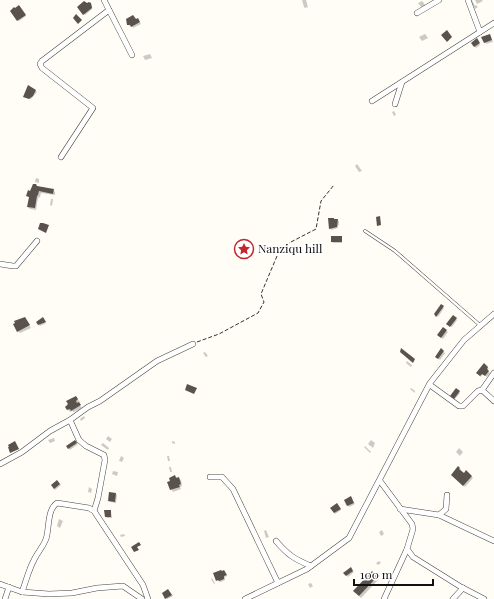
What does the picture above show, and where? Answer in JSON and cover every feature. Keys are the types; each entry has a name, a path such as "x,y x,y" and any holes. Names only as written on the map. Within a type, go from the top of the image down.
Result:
{"street":[{"path":"104,0 132,55"},
{"path":"417,13 439,0"},
{"path":"468,0 480,32"},
{"path":"61,157 93,108 42,68 40,64 42,60 109,10"},
{"path":"372,101 494,23"},
{"path":"396,104 402,82"},
{"path":"0,264 16,266 37,241"},
{"path":"245,599 311,566 349,538 430,385 464,340 494,314"},
{"path":"0,464 22,452 50,431 100,401 157,361 193,344"},
{"path":"430,385 459,406 463,406 478,391 482,390 494,373"},
{"path":"482,390 494,401"},
{"path":"70,420 80,440 86,446 104,455 106,460 94,511"},
{"path":"210,477 222,477 233,489 278,583"},
{"path":"380,481 412,524 413,528 407,549 384,599"},
{"path":"439,515 446,509 447,495"},
{"path":"22,592 34,560 47,536 48,523 54,504 57,503 89,508 94,511 143,585 148,599"},
{"path":"400,509 439,515 494,541"},
{"path":"276,541 288,555 297,561 311,566"},
{"path":"407,549 413,556 462,588 484,599"},
{"path":"0,584 22,592 50,594 72,593 97,588 123,586 142,599"},
{"path":"5,599 9,587"},
{"path":"453,599 462,588"}],"lane":[{"path":"365,231 395,251 481,326"}],"path":[{"path":"193,344 219,334 258,313 264,302 261,294 277,256 289,243 316,229 321,201 334,185"}],"building":[{"path":"84,1 91,3 92,8 83,15 77,7"},
{"path":"19,5 26,15 17,21 10,11"},
{"path":"76,14 82,20 78,24 73,18"},
{"path":"133,15 136,19 138,18 140,22 131,27 130,25 127,25 126,19"},
{"path":"447,30 452,37 447,42 441,35"},
{"path":"490,34 492,40 484,43 481,37"},
{"path":"477,38 480,43 474,47 471,43"},
{"path":"28,85 36,90 33,96 29,99 23,97"},
{"path":"33,184 54,189 53,194 39,191 35,208 27,207 29,197 26,196 28,190 30,191"},
{"path":"380,216 381,225 377,226 376,217"},
{"path":"328,218 338,219 337,227 329,229"},
{"path":"40,223 49,225 46,233 38,229"},
{"path":"331,236 342,236 342,242 331,242"},
{"path":"441,304 444,306 436,317 434,314"},
{"path":"453,315 457,318 450,327 446,324"},
{"path":"25,317 30,325 17,332 13,324 15,323 14,321"},
{"path":"43,317 46,322 38,325 36,322"},
{"path":"443,327 447,330 441,338 437,335"},
{"path":"401,348 415,359 413,363 400,352"},
{"path":"441,348 444,351 438,359 435,357"},
{"path":"484,363 488,367 487,369 489,371 485,376 482,374 480,376 476,373"},
{"path":"187,384 197,388 194,394 185,390"},
{"path":"456,388 460,391 454,399 450,396"},
{"path":"76,396 78,399 76,401 77,403 79,402 81,405 71,411 70,409 67,410 65,407 68,404 66,401"},
{"path":"75,440 77,443 68,449 66,446"},
{"path":"15,441 19,449 10,453 8,445"},
{"path":"458,466 464,473 466,470 472,476 463,486 451,475"},
{"path":"175,475 176,478 179,477 181,484 179,485 180,487 170,490 167,482 170,481 169,478"},
{"path":"57,480 60,484 54,489 51,485"},
{"path":"109,492 116,493 115,502 108,501"},
{"path":"351,496 354,503 347,506 344,500"},
{"path":"337,503 341,509 334,513 330,508"},
{"path":"104,510 111,510 111,517 105,517"},
{"path":"139,542 141,545 137,547 139,550 134,552 131,547"},
{"path":"351,567 353,571 346,576 343,573"},
{"path":"224,570 227,575 224,576 224,579 216,581 213,573"},
{"path":"372,571 377,577 359,596 353,591"},
{"path":"168,589 172,595 165,599 162,593"}],"place":[{"name":"Nanziqu hill","path":"244,249"}]}
